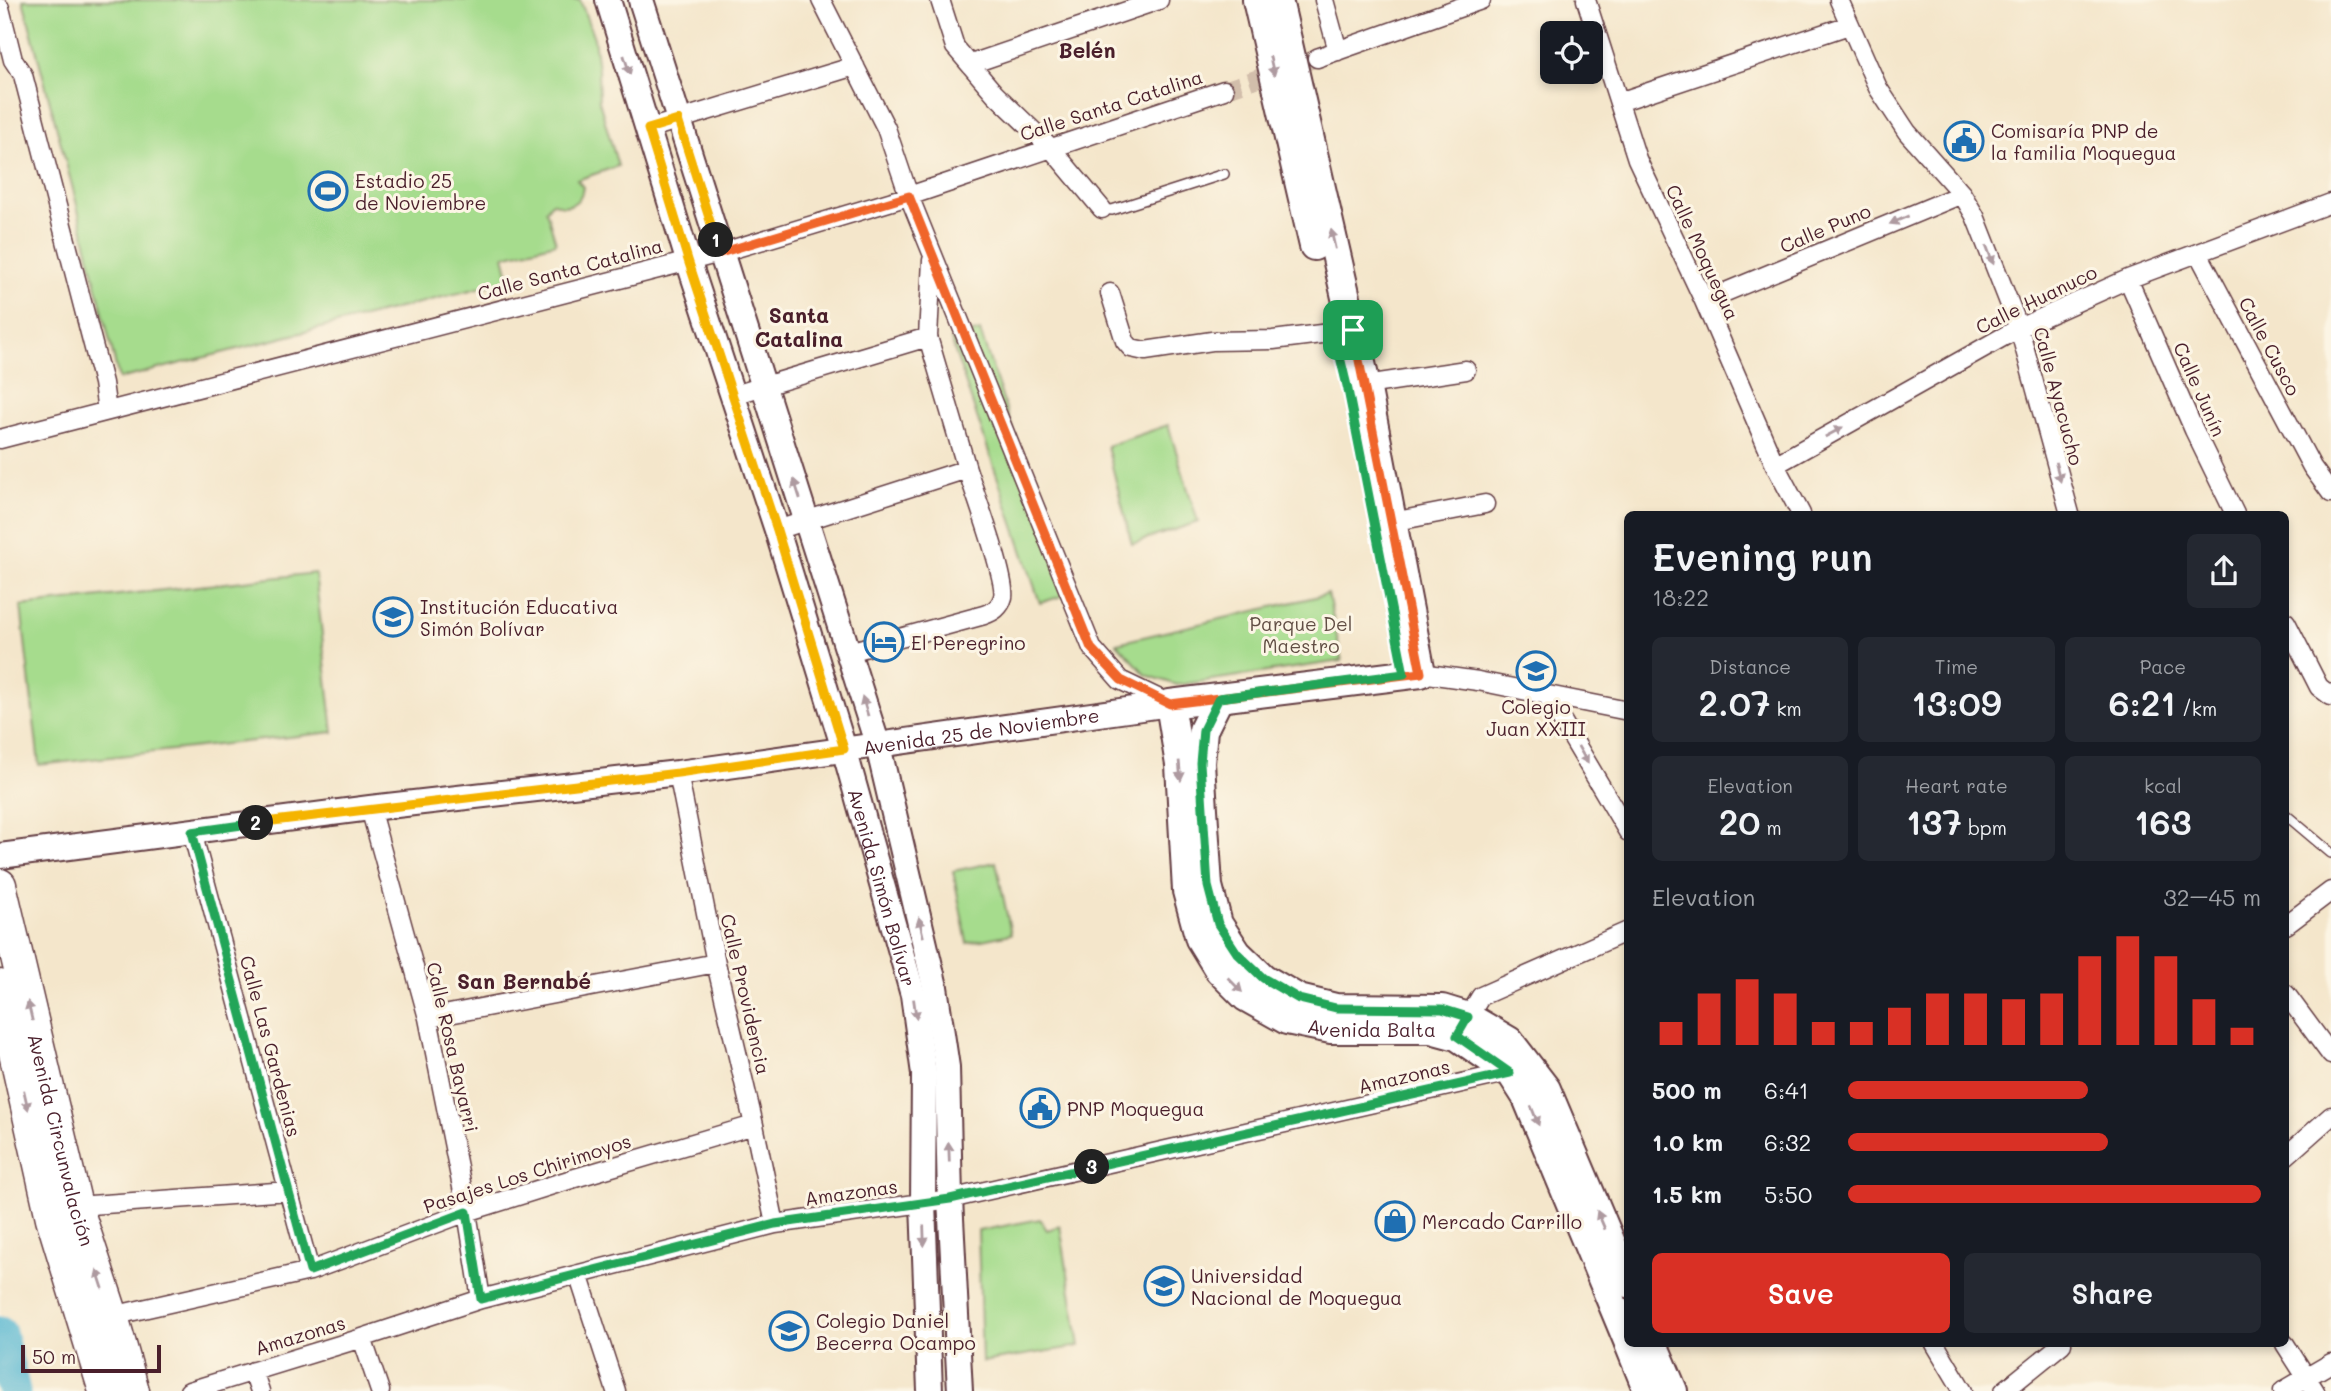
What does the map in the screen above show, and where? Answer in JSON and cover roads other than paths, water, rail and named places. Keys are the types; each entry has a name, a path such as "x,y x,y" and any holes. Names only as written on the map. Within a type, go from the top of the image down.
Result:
{"highway":[{"name":"Avenida Circunvalación","path":"0,886 76,1206 133,1391"},
{"name":"Avenida Circunvalación","path":"0,986 52,1217 105,1391"}],"main road":[{"name":"Avenida Simón Bolívar","path":"608,0 688,260 777,530 844,749 913,995 924,1074 923,1203 930,1391"},
{"path":"1257,0 1344,331 1366,385 1392,522 1412,674"},
{"path":"1278,0 1344,331 1348,390 1412,674"},
{"name":"Avenida Simón Bolívar","path":"643,8 878,746 935,987 947,1067 950,1199 960,1391"},
{"path":"615,25 643,8"},
{"name":"Avenida 25 de Noviembre","path":"0,856 370,808 678,773 1170,704 1412,674"},
{"name":"Avenida Balta","path":"1219,698 1203,730 1200,763 1208,886 1218,924 1237,953 1263,978 1299,999 1336,1008 1442,1009 1462,1026 1508,1041 1527,1098 1624,1333"},
{"name":"Avenida Balta","path":"1170,704 1180,765 1187,891 1200,939 1219,970 1247,997 1287,1020 1331,1029 1431,1029 1462,1026"},
{"name":"Avenida Balta","path":"1519,1069 1546,1089 1624,1274"},
{"name":"Avenida Balta","path":"1630,1347 1654,1388"},
{"name":"Avenida Balta","path":"1653,1347 1654,1388"}],"street":[{"path":"821,0 886,128 909,196 1091,648 1121,680 1170,704"},
{"path":"940,0 955,47 995,94 1050,147 1102,209"},
{"path":"971,64 1159,0"},
{"path":"1324,0 1338,51"},
{"name":"Calle Moquegua","path":"1587,0 1637,159 1704,301 1774,465 1799,511"},
{"name":"Calle Ayacucho","path":"1839,0 1878,88 1908,132 1962,194 1975,216 2019,328 2065,511"},
{"path":"1619,102 1849,25 1854,0"},
{"path":"1317,58 1469,2"},
{"path":"0,8 6,63 23,75 103,383 107,411"},
{"path":"648,129 855,66"},
{"name":"Calle Santa Catalina","path":"0,439 720,253 909,196 1224,90"},
{"name":"Calle Puno","path":"1704,301 1962,194"},
{"name":"Calle Huanuco","path":"1774,465 2019,328 2128,279 2331,203"},
{"name":"Calle Cusco","path":"2198,253 2312,467 2331,493"},
{"path":"849,652 993,612 1004,595 995,556 928,337 933,254"},
{"name":"Calle Junín","path":"2128,279 2194,430 2234,511"},
{"path":"1110,293 1125,341 1131,348 1145,351 1212,341 1273,340 1344,331"},
{"path":"734,395 928,337"},
{"path":"1366,385 1466,370"},
{"path":"777,530 967,469"},
{"path":"1392,522 1485,504"},
{"path":"2291,647 2319,687 2331,696"},
{"path":"1412,674 1478,681 1624,710"},
{"path":"1548,696 1624,825"},
{"name":"Calle Providencia","path":"678,773 716,962 775,1224"},
{"name":"Calle Rosa Bayarri","path":"370,808 428,1018 467,1212 481,1299"},
{"name":"Calle Las Gardenias","path":"192,832 310,1271"},
{"path":"2289,923 2331,891"},
{"path":"1462,1026 1481,996 1624,933"},
{"path":"428,1018 716,962"},
{"path":"2289,998 2331,1055"},
{"name":"Amazonas","path":"189,1391 481,1299 775,1224 950,1199 1519,1069"},
{"path":"2289,1153 2331,1116"},
{"name":"Pasajes Los Chirimoyos","path":"112,1316 310,1271 467,1212 754,1125"},
{"path":"76,1206 289,1192"},
{"path":"578,1274 616,1391"},
{"path":"362,1338 380,1391"},
{"path":"1937,1347 1964,1391"},
{"path":"2004,1391 2058,1347"},
{"path":"2287,1347 2311,1384"},
{"path":"2283,1391 2311,1384 2331,1363"},
{"path":"253,1371 260,1391"}],"lane":[{"path":"1102,209 1112,210 1224,174"},
{"path":"2289,818 2331,853"}],"waterway":[{"path":"0,1333 14,1391"}],"tunnel":[{"path":"1224,90 1317,58"}],"place":[{"name":"Comisaría PNP de la familia Moquegua","path":"1964,141"},
{"name":"Estadio 25 de Noviembre","path":"328,191"},
{"name":"Institución Educativa Simón Bolívar","path":"393,617"},
{"name":"El Peregrino","path":"884,642"},
{"name":"Colegio Juan XXIII","path":"1536,671"},
{"name":"PNP Moquegua","path":"1040,1108"},
{"name":"Mercado Carrillo","path":"1395,1221"},
{"name":"Universidad Nacional de Moquegua","path":"1164,1286"},
{"name":"Colegio Daniel Becerra Ocampo","path":"789,1331"}],"district":[{"name":"Belén","path":"1087,49"},
{"name":"Santa Catalina","path":"799,326"},
{"name":"San Bernabé","path":"524,980"}],"park label":[{"name":"Parque Del Maestro","path":"1301,634"}]}
